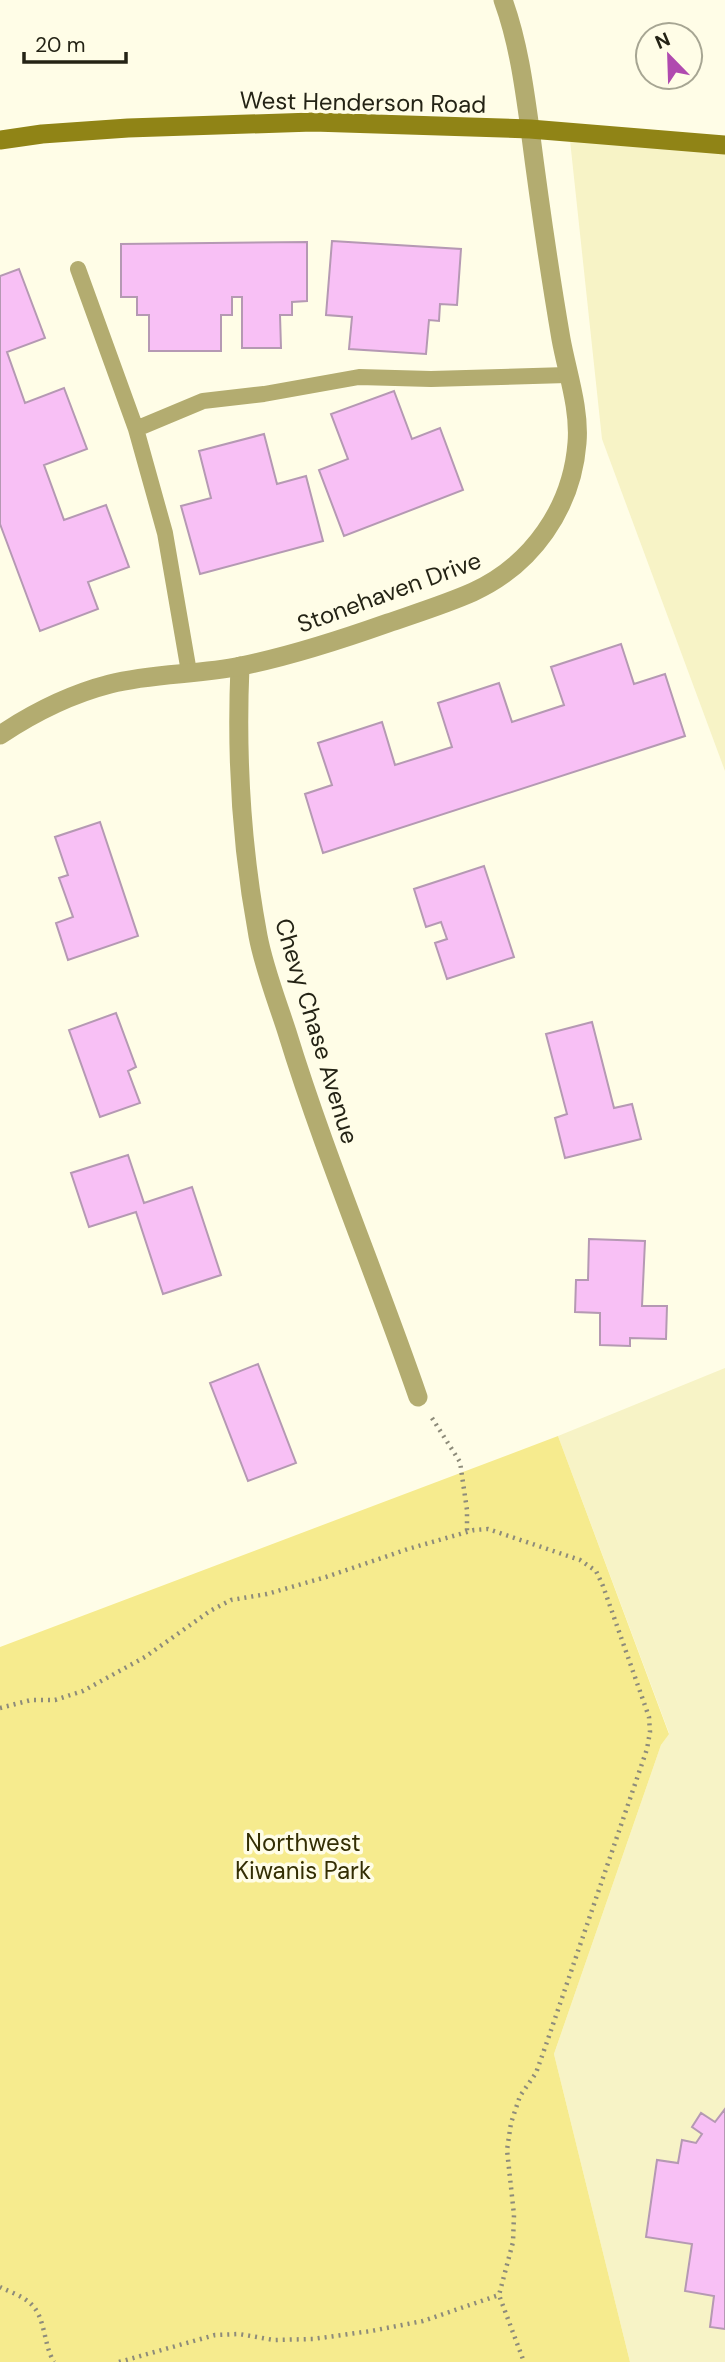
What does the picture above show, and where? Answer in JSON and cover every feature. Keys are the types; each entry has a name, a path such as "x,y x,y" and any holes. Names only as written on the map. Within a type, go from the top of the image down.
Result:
{"main road":[{"name":"West Henderson Road","path":"0,139 128,128 313,122 530,129 725,145"}],"street":[{"name":"Stonehaven Drive","path":"0,735 26,718 79,694 135,678 240,666 327,644 473,592 505,574 535,548 556,515 570,481 578,442 574,406 545,251 523,79 510,19 503,0"},
{"name":"Chevy Chase Avenue","path":"240,666 238,723 242,835 258,939 307,1095 390,1314 418,1397"}],"lane":[{"path":"78,269 136,429 165,533 189,673"},
{"path":"136,429 203,401 264,394 359,377 431,379 567,375"}],"path":[{"path":"418,1397 460,1462 467,1510 467,1533"},
{"path":"0,1708 31,1700 55,1700 83,1691 145,1657 210,1611 231,1600 267,1594 467,1533 488,1529 580,1560 596,1571 649,1717 650,1732 648,1749 536,2073 520,2096 511,2123 507,2150 514,2215 513,2242 499,2295 524,2362"},
{"path":"0,2287 30,2302 39,2316 49,2354 54,2362"},
{"path":"119,2362 215,2335 239,2334 274,2340 313,2339 371,2331 423,2320 499,2295"}],"shaded area":[{"path":"569,131 725,145 725,771 602,439"},
{"path":"725,1368 725,2362 630,2362 554,2054 661,1745 669,1733 558,1436"}],"green space":[{"name":"Northwest Kiwanis Park","path":"558,1436 669,1734 661,1745 554,2054 630,2362 0,2362 0,1647"}],"building":[{"path":"332,241 461,249 457,305 440,304 439,321 429,320 426,354 349,349 352,317 326,315"},
{"path":"307,242 307,301 292,302 292,315 280,315 281,348 242,348 242,297 232,297 232,315 221,315 221,351 149,351 149,315 137,315 137,297 121,297 121,244"},
{"path":"19,269 45,338 7,352 25,403 64,388 87,449 44,465 64,520 106,505 129,567 88,582 98,609 40,631 0,524 0,276"},
{"path":"394,391 412,439 440,428 463,490 344,536 319,470 348,459 331,414"},
{"path":"264,434 277,484 306,476 323,541 200,574 181,506 211,498 199,451"},
{"path":"621,644 634,684 665,674 685,736 323,853 305,794 332,785 318,743 382,722 395,765 452,747 438,703 499,683 512,722 564,705 551,667"},
{"path":"100,822 138,936 68,960 56,923 73,917 59,878 68,875 55,837"},
{"path":"484,866 514,957 447,979 435,943 447,939 441,922 426,927 414,889"},
{"path":"116,1013 136,1067 128,1071 140,1103 100,1117 69,1030"},
{"path":"592,1022 614,1108 632,1104 641,1139 565,1158 555,1118 567,1114 546,1034"},
{"path":"128,1155 144,1203 192,1187 221,1275 163,1294 136,1212 89,1227 71,1173"},
{"path":"589,1239 645,1241 642,1306 667,1306 666,1339 630,1338 630,1346 600,1345 600,1313 575,1312 576,1280 588,1280"},
{"path":"258,1364 296,1463 248,1481 210,1383"},
{"path":"725,2109 725,2329 710,2327 714,2296 685,2291 692,2244 646,2237 657,2160 678,2163 682,2140 696,2143 702,2134 692,2127 701,2113 715,2122"}]}
